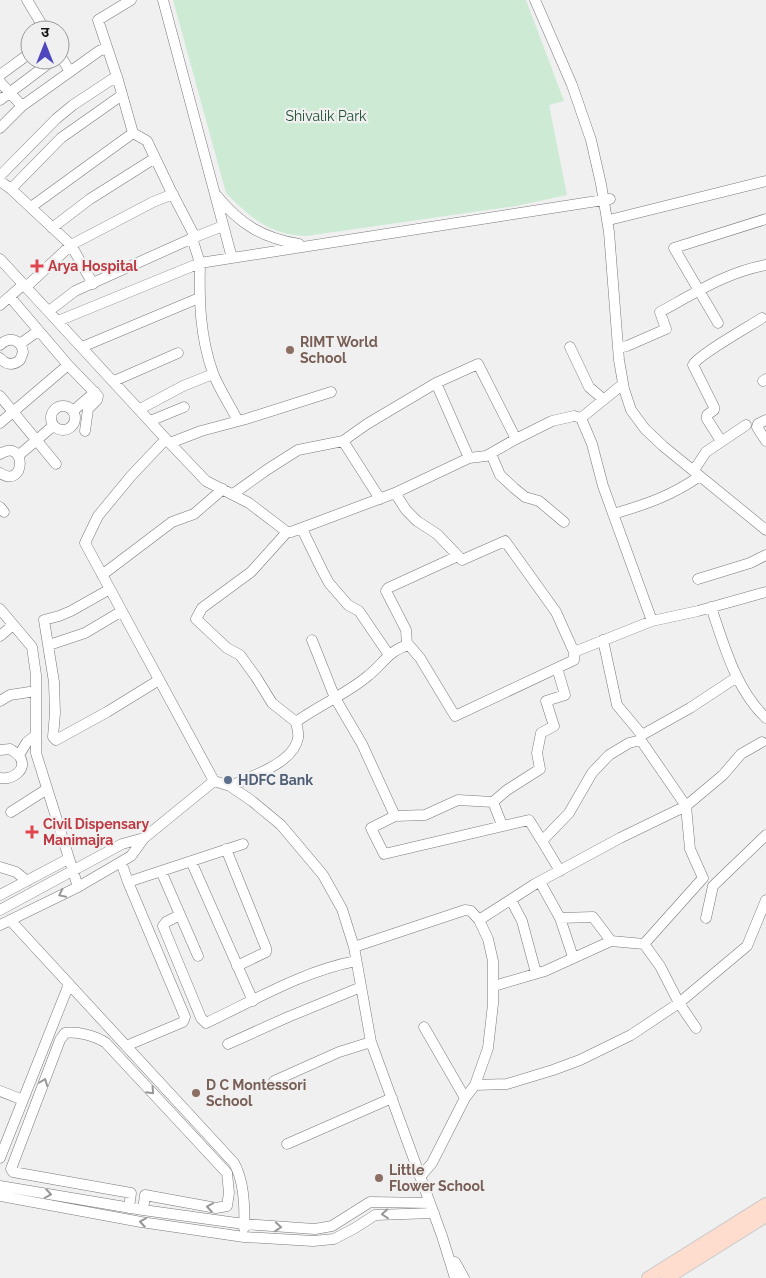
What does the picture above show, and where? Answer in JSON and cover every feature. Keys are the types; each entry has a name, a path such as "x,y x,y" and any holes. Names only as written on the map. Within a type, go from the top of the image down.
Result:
{"main road":[{"path":"648,1278 765,1209"},
{"path":"667,1278 765,1209"}],"street":[{"path":"27,0 39,20"},
{"path":"131,0 98,20 117,76 133,133 148,141 194,237 200,263 199,298 201,331 213,374 238,421"},
{"path":"164,0 232,258"},
{"path":"535,0 572,85 591,140 613,220 623,384 632,410 645,429 766,521"},
{"path":"542,0 583,99 600,154 607,200 621,347 628,384 636,406 649,423 683,457 766,530"},
{"path":"0,128 22,106 99,51 107,48"},
{"path":"0,75 20,60"},
{"path":"0,100 39,70"},
{"path":"0,176 56,119 73,105 117,76"},
{"path":"0,82 22,106"},
{"path":"11,189 61,138 122,95"},
{"path":"31,207 133,133"},
{"path":"52,228 90,199 156,158"},
{"path":"0,181 71,244 93,284"},
{"path":"613,220 766,182"},
{"path":"215,193 230,212 256,232 288,243 309,246"},
{"path":"0,304 25,285 71,244 153,202 173,194"},
{"path":"58,322 200,263 607,200"},
{"path":"718,323 700,290 674,250 675,247 766,219"},
{"path":"48,311 75,291 194,237 223,226"},
{"path":"0,258 206,481 249,503 287,532"},
{"path":"621,347 666,329 660,312 706,285 722,277 749,268 766,265"},
{"path":"10,297 68,365 98,396 97,400 88,409 85,431"},
{"path":"82,347 199,298"},
{"path":"721,441 707,419 707,415 714,410 714,407 694,365 695,361 762,318"},
{"path":"20,344 38,331"},
{"path":"0,345 10,340 20,344 23,352 20,360 13,364 0,360"},
{"path":"570,347 589,387 603,399"},
{"path":"114,381 178,353"},
{"path":"232,494 298,450 343,441 366,424 436,383 478,364 516,438"},
{"path":"0,424 68,365"},
{"path":"140,409 183,386 213,374"},
{"path":"436,383 469,458"},
{"path":"230,786 277,764 294,749 298,737 296,722 272,703 240,655 227,648 196,619 202,608 251,572 287,532 302,529 396,493 469,458 491,454 516,438 552,421 574,416 581,418 623,384"},
{"path":"72,410 95,392"},
{"path":"331,392 168,441 131,476 98,516 85,543 214,781 230,786 252,801 280,826 322,875 342,908 354,947 371,1042 434,1213 455,1278"},
{"path":"0,396 56,464"},
{"path":"65,406 72,410 75,418 70,428 59,430 53,426 50,418 57,407 65,406"},
{"path":"150,421 184,407"},
{"path":"581,418 592,444 603,486 652,621"},
{"path":"766,420 758,424 757,427 766,441"},
{"path":"613,514 644,505 680,490 698,471 706,452 746,425"},
{"path":"18,456 53,426"},
{"path":"343,441 380,499"},
{"path":"0,454 11,451 18,456 20,467 16,473 9,476 0,473"},
{"path":"491,454 500,474 514,488 525,497 539,501 564,522"},
{"path":"102,575 172,522 194,514 223,489"},
{"path":"396,493 406,510 417,521 437,534 462,560 505,540 556,612 574,652 574,660 455,716 420,658 407,645 406,630 386,591 388,588 458,556"},
{"path":"302,529 329,583 348,605 359,611 389,654"},
{"path":"698,579 750,563 766,555"},
{"path":"110,589 71,611 44,620 54,682 55,712 53,737 56,740 159,680"},
{"path":"574,652 652,621 766,592"},
{"path":"711,607 737,677 750,700 766,718"},
{"path":"0,609 32,647 36,675 36,753 78,887"},
{"path":"48,645 85,633 122,611"},
{"path":"0,636 13,625"},
{"path":"312,640 335,698 362,744 395,816"},
{"path":"603,640 617,705 642,736 690,708 737,677"},
{"path":"296,722 370,675 389,654 407,645"},
{"path":"557,668 565,695 546,701 554,726 541,733 537,752 540,769 507,790 493,802 458,800 425,815 395,816 371,828 384,854 529,820 560,871"},
{"path":"0,702 10,695 36,691"},
{"path":"19,755 27,742 36,736"},
{"path":"542,841 569,813 592,773 609,755 629,743 642,742 686,806 690,850 703,878 644,944"},
{"path":"479,920 540,882 686,806 723,775 741,754 764,742"},
{"path":"0,750 10,749 19,755 21,761 21,768 13,778 0,778"},
{"path":"214,781 144,838 131,856 78,887 5,922 69,984 234,1163 241,1183 244,1237"},
{"path":"11,812 47,790"},
{"path":"493,802 502,825"},
{"path":"706,918 713,886 766,834"},
{"path":"0,910 122,844 144,838"},
{"path":"128,882 243,844"},
{"path":"226,849 266,948 266,952 237,966"},
{"path":"0,896 68,859"},
{"path":"191,861 253,1001"},
{"path":"121,862 186,1017 183,1022 126,1046"},
{"path":"0,867 16,872 27,881"},
{"path":"161,871 198,956"},
{"path":"540,882 560,918 573,957"},
{"path":"511,900 522,921 536,973"},
{"path":"475,1085 501,1085 553,1070 580,1060 631,1035 679,1003 747,946 766,900"},
{"path":"354,947 465,910 472,911 479,920 488,939 494,986 488,1048 475,1085 465,1098 432,1163 420,1176"},
{"path":"180,916 166,922 164,926 203,1022 206,1023 304,976 332,966 356,961"},
{"path":"560,918 593,917 610,941"},
{"path":"494,986 536,973 610,941 644,944 660,966 679,1003 696,1028"},
{"path":"0,1158 69,984"},
{"path":"228,1044 361,987"},
{"path":"424,1027 465,1098"},
{"path":"70,1032 99,1039 106,1044 228,1175 228,1204 222,1208 131,1193 13,1172 11,1169 57,1049 65,1033 70,1032"},
{"path":"274,1081 339,1052 371,1042"},
{"path":"0,1091 23,1100"},
{"path":"287,1144 392,1098"},
{"path":"0,1186 129,1208 244,1224 315,1229 332,1226 370,1202 430,1203"},
{"path":"129,1208 131,1193"},
{"path":"143,1210 145,1195"},
{"path":"0,1196 141,1222 244,1237 313,1241 334,1239 375,1215 434,1213"},
{"path":"442,1236 464,1278"}],"green space":[{"name":"Shivalik Park","path":"173,0 526,0 564,101 549,105 567,195 516,206 306,236 293,235 271,228 243,210 226,193"}],"place":[{"name":"Arya Hospital","path":"37,266"},
{"name":"RIMT World School","path":"290,350"},
{"name":"HDFC Bank","path":"228,780"},
{"name":"Civil Dispensary Manimajra","path":"32,832"},
{"name":"D C Montessori School","path":"196,1093"},
{"name":"Little Flower School","path":"379,1178"}]}
